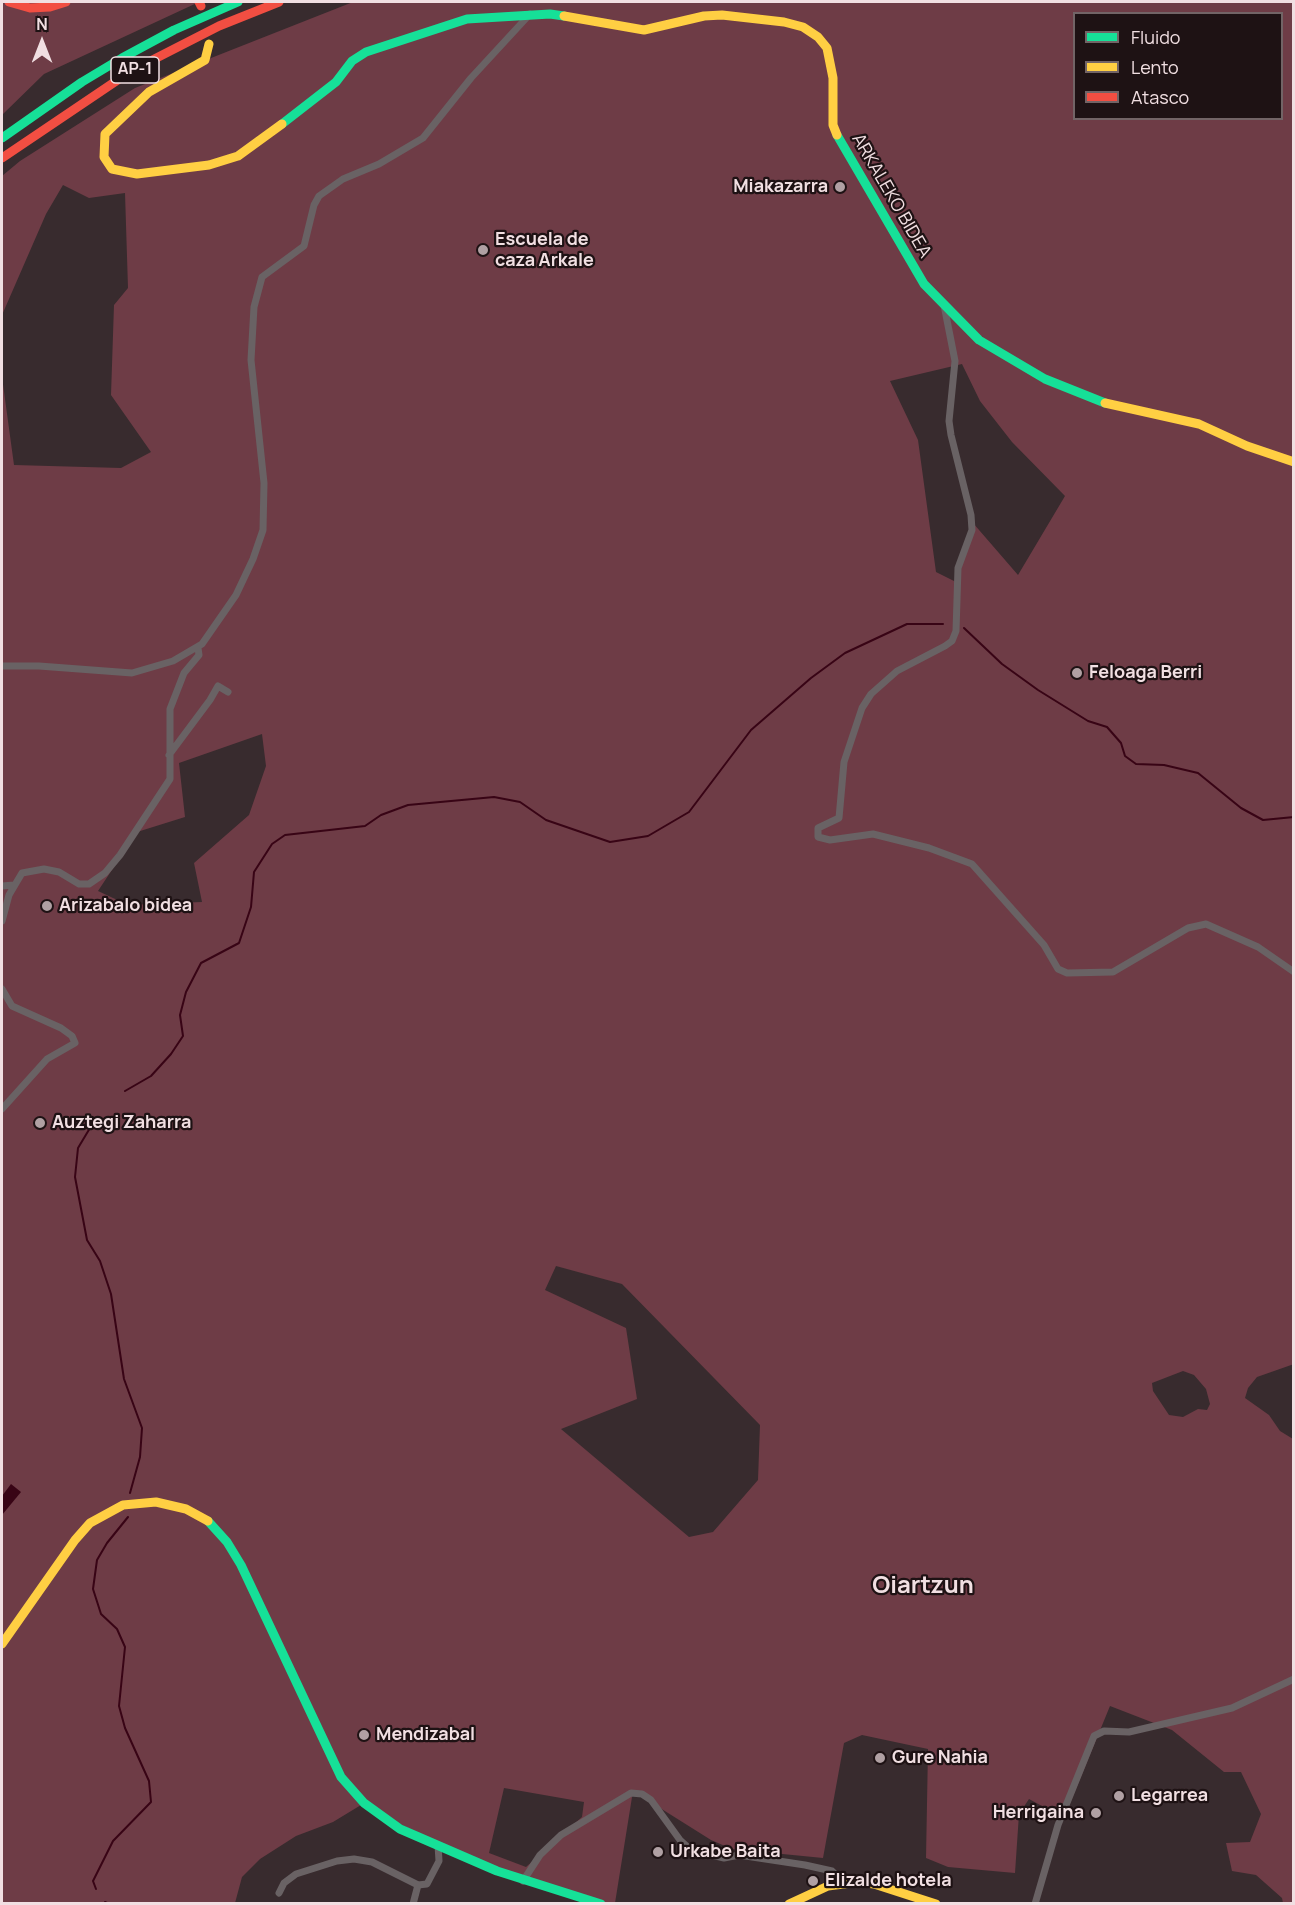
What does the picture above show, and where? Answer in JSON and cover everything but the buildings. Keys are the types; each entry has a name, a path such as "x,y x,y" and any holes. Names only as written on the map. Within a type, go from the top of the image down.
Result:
{"main road":[{"path":"9,2 30,8 50,7 66,2"},
{"name":"AP-1","path":"2,138 122,58 174,30 238,2"},
{"name":"AP-1","path":"2,158 92,95 131,71 219,26 279,2"},
{"name":"ARKALEKO BIDEA","path":"209,44 205,60 149,92 105,134 104,157 112,169 137,174 209,165 238,156 254,147 320,95 336,82 352,62 366,52 467,19 550,14 644,30 704,16 722,15 784,22 803,27 818,37 827,48 831,62 833,125 837,137 868,186 907,259 944,305 979,340 1001,356 1096,401 1199,424 1221,432 1246,446 1293,462"},
{"path":"2,1644 75,1540 90,1523 123,1505 156,1502 177,1506 198,1515 209,1521 228,1542 341,1777 357,1796 388,1822 438,1845 523,1881 601,1904"},
{"path":"789,1904 825,1887 845,1883 874,1884 930,1903"},
{"path":"800,1904 825,1887"}],"street":[{"path":"2,666 39,666 132,673 159,666 198,648 236,595 253,560 263,530 264,483 251,360 254,307 262,278 304,246 314,205 319,196 343,179 379,165 423,138 471,78 530,14"},
{"path":"944,305 955,361 951,435 971,515 972,530 958,568 958,612 952,641 897,672 871,694 862,708 844,762 839,818 818,828 818,837 831,840 873,834 929,848 972,864 1044,945 1058,969 1067,973 1113,972 1188,928 1206,924 1258,947 1293,972"},
{"path":"2,921 14,885 22,873 35,869 60,872 83,884 93,882 105,873 120,855 168,782 169,714 184,673 200,655 198,648"},
{"path":"169,755 218,686 228,692"},
{"path":"2,886 14,885"},
{"path":"2,989 12,1006 62,1028 72,1035 75,1043 47,1059 2,1109"},
{"path":"1035,1904 1052,1843 1094,1736 1104,1731 1129,1732 1232,1708 1293,1679"},
{"path":"523,1881 540,1856 561,1835 631,1793 642,1794 651,1800 680,1840 691,1850 724,1858 739,1855 805,1865 832,1871 845,1883"},
{"path":"279,1893 284,1882 296,1874 337,1861 354,1859 372,1862 418,1885 427,1884 439,1862 438,1845"},
{"path":"413,1904 418,1885"}],"shaded area":[{"path":"2,2 199,2 44,74 2,115"},
{"path":"353,2 1293,2 1294,1364 1257,1377 1248,1388 1245,1398 1269,1415 1280,1431 1293,1439 1293,1903 1283,1903 1282,1898 1256,1875 1232,1871 1226,1843 1250,1842 1261,1814 1241,1772 1224,1772 1172,1730 1110,1706 1064,1818 1029,1799 1019,1814 1015,1873 948,1867 926,1858 928,1749 862,1735 844,1743 823,1858 732,1849 711,1840 633,1791 615,1903 601,1903 488,1867 361,1805 333,1822 296,1836 260,1859 242,1877 235,1903 2,1903 2,377 14,465 121,468 151,452 111,395 114,305 128,288 125,193 89,198 63,185 46,214 2,315 2,176 20,161 135,88","holes":["962,364 980,401 1012,442 1065,496 1018,575 973,523 956,582 936,572 918,440 890,381","262,734 266,766 249,815 194,863 202,902 128,905 98,891 137,832 185,817 179,763","556,1266 622,1284 760,1425 758,1480 713,1532 689,1537 561,1429 637,1399 626,1328 545,1290","1183,1371 1194,1375 1206,1389 1210,1404 1207,1410 1198,1409 1183,1417 1169,1415 1153,1391 1152,1383","504,1788 584,1802 582,1817 526,1867 489,1853"]},
{"path":"11,1484 21,1492 2,1515 2,1496"}],"waterway":[{"path":"125,1091 151,1076 171,1054 183,1036 180,1015 186,992 201,963 239,943 251,907 254,872 272,844 285,835 365,826 381,815 408,805 494,797 520,802 546,820 610,842 648,836 689,812 751,730 811,678 845,653 907,624 943,624"},
{"path":"964,628 1002,664 1038,690 1088,721 1107,727 1121,743 1125,756 1136,764 1164,765 1198,773 1241,808 1263,820 1294,817"},
{"path":"93,1123 78,1148 75,1177 87,1240 100,1261 111,1294 124,1379 142,1428 140,1457 130,1493"},
{"path":"96,1889 93,1881 113,1841 151,1802 149,1781 125,1728 119,1706 125,1647 117,1629 101,1614 93,1589 97,1560 107,1543 128,1517"},
{"path":"105,1902 109,1904"}],"traffic: fast":[{"path":"2,138 82,82 122,58 174,30 238,2"},
{"path":"282,124 336,82 352,61 366,52 467,19 550,14 564,16"},
{"path":"837,135 924,284 979,340 1045,379 1105,403"},
{"path":"208,1521 227,1542 241,1565 341,1777 364,1803 400,1829 497,1871 601,1904"}],"traffic: slow":[{"path":"564,16 644,30 704,16 722,15 784,22 803,27 818,37 827,48 833,78 833,125 837,135"},
{"path":"209,44 205,60 149,92 105,134 104,157 112,169 137,174 209,165 238,156 282,124"},
{"path":"1105,403 1199,424 1247,446 1294,462"},
{"path":"2,1644 75,1540 90,1523 123,1505 156,1502 186,1509 208,1521"},
{"path":"789,1904 828,1886 859,1882 874,1884 936,1904"}],"traffic: jam":[{"path":"9,2 30,8 50,7 66,2"},
{"path":"199,2 201,6"},
{"path":"2,158 131,71 219,26 279,2"}],"place":[{"name":"Miakazarra","path":"840,187"},
{"name":"Escuela de caza Arkale","path":"483,250"},
{"name":"Feloaga Berri","path":"1077,673"},
{"name":"Arizabalo bidea","path":"47,906"},
{"name":"Auztegi Zaharra","path":"40,1123"},
{"name":"Mendizabal","path":"364,1735"},
{"name":"Gure Nahia","path":"880,1758"},
{"name":"Legarrea","path":"1119,1796"},
{"name":"Herrigaina","path":"1096,1813"},
{"name":"Urkabe Baita","path":"658,1852"},
{"name":"Elizalde hotela","path":"813,1881"}],"district":[{"name":"Oiartzun","path":"923,1586"}]}
